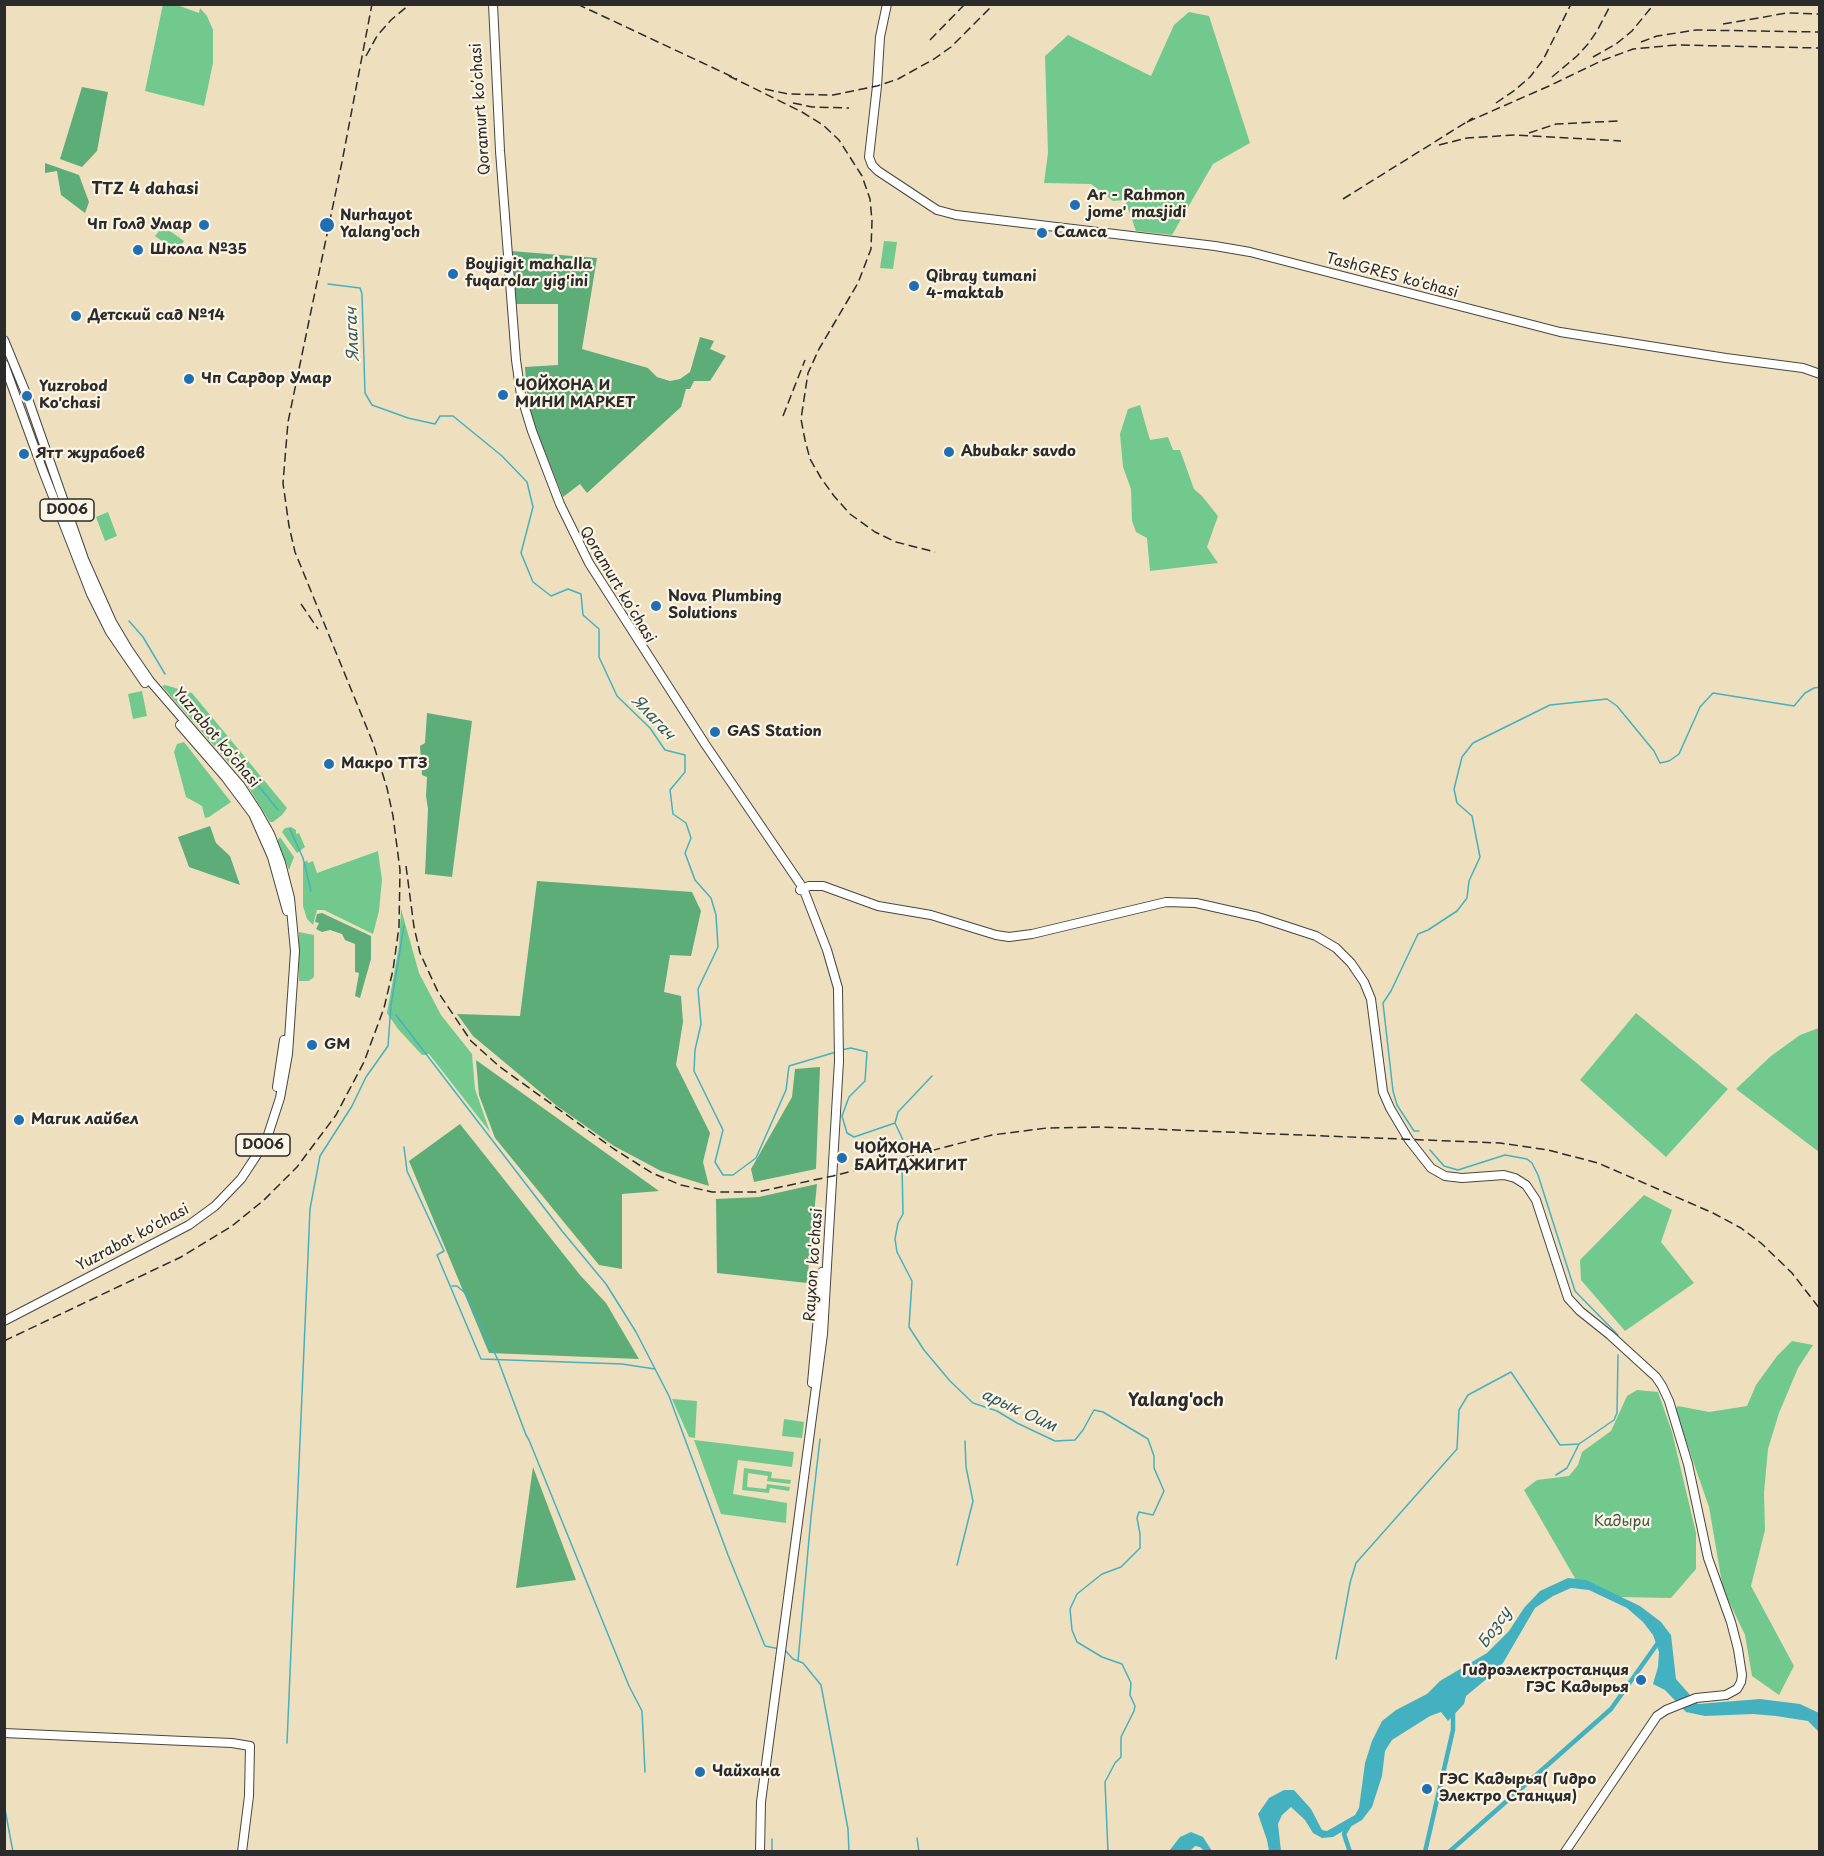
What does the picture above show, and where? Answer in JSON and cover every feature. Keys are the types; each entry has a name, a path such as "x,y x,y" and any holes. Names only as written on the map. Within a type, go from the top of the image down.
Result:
{"main road":[{"name":"Qoramurt koʻchasi","path":"490,4 516,360 519,389 532,431 561,506 590,563 705,744 801,889"},
{"name":"TashGRES ko'chasi","path":"886,4 880,37 877,86 869,149 870,160 878,171 940,212 1250,252 1560,332 1803,368 1820,374"},
{"name":"Yuzrabot ko'chasi","path":"4,339 27,396 97,591 148,683"},
{"name":"Yuzrabot ko'chasi","path":"4,364 91,594 116,642 235,789 267,835 281,863 292,904 295,962 285,1076 275,1117 262,1148 229,1193 200,1218 178,1231 4,1321"},
{"name":"Yuzrabot ko'chasi","path":"4,1315 190,1218 221,1194 252,1156 267,1125 277,1090 290,969 287,910 267,835"},
{"path":"801,889 813,885 823,886 878,906 931,915 1005,937 1032,934 1166,903 1196,903 1268,920 1317,936 1336,948 1359,973 1368,992 1383,1092 1390,1108 1414,1146 1431,1168 1445,1176 1462,1178 1504,1175 1515,1178 1526,1185 1536,1200 1568,1299 1656,1377 1665,1390 1688,1464 1708,1558 1731,1622 1742,1670 1741,1682 1734,1692 1696,1698 1657,1716 1565,1851"},
{"name":"Rayxon ko'chasi","path":"758,1851 757,1803 779,1649 817,1333 837,1060 838,995 836,979 801,889"},
{"path":"4,1733 184,1740 250,1746 249,1796 242,1851"}],"green space":[{"path":"163,4 177,5 199,13 200,8 207,16 213,30 213,63 204,106 145,91"},
{"path":"1189,12 1209,16 1250,143 1213,164 1172,235 1136,231 1125,200 1113,201 1091,184 1044,183 1048,153 1045,56 1068,35 1151,76 1174,25"},
{"path":"82,87 108,92 97,151 82,167 60,159"},
{"path":"45,163 79,175 89,202 85,213 61,195 57,171 45,173"},
{"path":"163,226 184,241 176,251 155,236"},
{"path":"884,241 897,242 893,269 880,268"},
{"path":"511,251 597,258 582,349 648,368 657,377 670,381 680,379 690,372 700,337 714,341 710,349 726,356 710,381 694,381 690,389 686,389 681,407 587,493 580,484 563,497 528,409 525,367 558,365 558,304 514,304"},
{"path":"1140,405 1150,440 1168,437 1173,450 1180,450 1194,489 1218,516 1207,547 1218,563 1150,571 1147,538 1136,532 1132,521 1131,489 1123,467 1120,434 1128,409"},
{"path":"108,512 117,536 105,541 96,517"},
{"path":"162,686 192,693 287,808 282,815 270,822 244,780"},
{"path":"142,691 147,716 133,719 128,694"},
{"path":"427,713 472,721 452,877 425,874 427,777 422,775 420,746 425,743"},
{"path":"184,742 231,802 209,817 205,818 202,806 186,797 174,752 177,744"},
{"path":"210,826 216,843 230,856 240,885 189,867 178,837"},
{"path":"291,827 296,830 296,834 299,833 305,847 297,853 282,832 285,828"},
{"path":"280,837 294,857 289,870 277,841"},
{"path":"378,851 382,880 379,911 373,934 324,910 317,910 313,925 307,919 303,906 303,864 307,860 308,863 313,861 317,873"},
{"path":"537,881 692,892 701,911 691,956 670,955 664,992 681,996 683,1022 676,1065 710,1133 703,1162 709,1186 661,1171 614,1146 557,1106 473,1036 457,1014 520,1016"},
{"path":"401,909 419,973 441,1015 472,1054 475,1089 490,1132 429,1054 422,1055 387,1013 399,946"},
{"path":"322,913 371,936 371,959 360,998 355,996 359,973 355,972 355,944 345,940 342,934 330,930 322,932 316,929 319,923 315,922 317,914"},
{"path":"299,932 314,935 314,977 309,981 299,981"},
{"path":"1636,1013 1728,1089 1666,1157 1580,1080"},
{"path":"1820,1028 1819,1152 1736,1089 1771,1056 1800,1035"},
{"path":"476,1060 659,1191 622,1194 622,1269 599,1265 495,1138 479,1095"},
{"path":"820,1067 816,1169 754,1182 751,1169 792,1097 795,1069"},
{"path":"460,1124 580,1275 606,1303 639,1359 489,1353 409,1161"},
{"path":"817,1184 807,1283 717,1273 716,1199 759,1197"},
{"path":"1644,1195 1672,1210 1661,1242 1694,1283 1625,1331 1581,1280 1580,1260"},
{"path":"1792,1341 1813,1345 1798,1368 1779,1413 1768,1449 1764,1493 1765,1530 1751,1586 1794,1666 1779,1695 1752,1676 1745,1635 1723,1589 1709,1507 1675,1409 1678,1406 1709,1412 1747,1406 1756,1385 1777,1356"},
{"name":"Кадыри","path":"1637,1390 1658,1392 1672,1432 1696,1533 1696,1569 1671,1598 1618,1597 1576,1580 1524,1490 1537,1480 1569,1476 1578,1465 1582,1452 1611,1431 1627,1396"},
{"path":"672,1399 697,1401 695,1438 689,1437"},
{"path":"784,1419 804,1422 802,1438 782,1436"},
{"path":"694,1440 794,1452 792,1467 738,1460 733,1494 787,1503 786,1523 721,1514"},
{"path":"533,1467 576,1580 516,1588"},
{"path":"744,1468 772,1472 771,1478 791,1480 790,1484 767,1481 768,1476 748,1473 747,1487 766,1489 767,1484 790,1487 789,1491 770,1488 769,1493 742,1490"}],"water":[{"name":"Бозсу","path":"1568,1578 1586,1580 1640,1606 1661,1622 1671,1635 1676,1679 1698,1704 1760,1699 1800,1704 1819,1713 1819,1732 1808,1721 1776,1716 1753,1714 1705,1716 1686,1712 1665,1690 1653,1684 1659,1652 1653,1635 1643,1622 1627,1608 1589,1590 1571,1588 1535,1608 1503,1663 1466,1696 1464,1704 1448,1721 1441,1712 1430,1716 1392,1740 1385,1751 1382,1776 1372,1807 1362,1820 1333,1837 1322,1838 1313,1833 1305,1820 1291,1807 1282,1815 1278,1824 1281,1851 1269,1851 1258,1814 1269,1798 1284,1790 1294,1790 1311,1809 1322,1830 1327,1831 1355,1815 1359,1808 1365,1763 1382,1721 1396,1710 1427,1694 1440,1681 1487,1653 1509,1631 1524,1608 1540,1591"},
{"path":"1191,1832 1203,1837 1212,1851 1204,1851 1195,1846 1190,1851 1169,1851 1180,1837"}],"waterway":[{"name":"Ялагач","path":"328,284 360,288 365,393 372,405 408,418 435,424 440,416 453,416 502,456 527,482 533,507 521,553 533,582 551,596 568,589 581,594 583,615 599,629 599,657 617,696 650,728 665,750 685,755 685,772 670,790 673,814 686,823 691,838 685,853 695,880 711,898 716,915 718,947 698,989 701,1024 695,1050 694,1071 723,1130 715,1162 723,1175 733,1175 756,1158 786,1090 789,1066 836,1052"},
{"path":"129,621 143,637 165,674"},
{"path":"1419,1131 1414,1131 1397,1105 1393,1091 1383,1003 1418,934 1457,911 1467,898 1469,881 1480,857 1472,816 1457,803 1454,789 1462,757 1473,743 1550,705 1607,699 1617,706 1654,751 1660,763 1669,761 1679,754 1700,707 1713,693 1794,706 1805,693 1820,687"},
{"path":"182,691 278,810"},
{"path":"290,829 303,858 311,891"},
{"path":"287,1743 310,1209 320,1156 352,1106 366,1077 388,1046 391,1005 404,926"},
{"path":"396,1015 562,1231 606,1284 636,1332 669,1396 728,1555 765,1646 780,1649"},
{"name":"Ялагач","path":"841,1050 851,1048 867,1052 865,1081 849,1097 842,1116 847,1133 854,1137 895,1123"},
{"name":"арык Оим","path":"904,1153 903,1140 895,1123 898,1112 932,1076"},
{"path":"404,1147 407,1171 444,1251 437,1255 481,1359 622,1364 655,1369"},
{"path":"1430,1150 1444,1166 1458,1170 1505,1155 1527,1159 1532,1163 1538,1175 1575,1291 1618,1335"},
{"name":"арык Оим","path":"902,1165 903,1214 898,1223 895,1239 897,1252 912,1281 909,1327 924,1350 950,1381 973,1403 997,1411 1055,1441 1075,1440 1094,1410 1103,1412 1148,1439 1154,1456 1154,1468 1164,1491 1153,1515 1139,1512 1137,1518 1140,1548 1121,1567 1102,1574 1077,1594 1070,1609 1072,1630 1077,1642 1102,1657 1122,1664 1131,1683 1130,1695 1135,1706 1121,1737 1121,1757 1115,1763 1105,1782 1108,1852"},
{"path":"452,1286 457,1286 465,1293 498,1360 526,1435 629,1686 642,1711 645,1772"},
{"path":"1556,1475 1567,1468 1579,1444 1614,1420 1617,1413 1618,1355"},
{"path":"1336,1659 1356,1563 1457,1449 1459,1410 1468,1395 1511,1372 1560,1445 1579,1444"},
{"path":"798,1661 820,1439"},
{"path":"957,1565 973,1501 966,1467 965,1441"},
{"path":"1449,1852 1611,1709 1660,1640"},
{"path":"784,1649 793,1659 803,1663 821,1685 848,1829 849,1852"},
{"path":"1425,1852 1453,1730 1453,1710"},
{"path":"4,1804 13,1852"},
{"path":"1350,1824 1344,1834 1350,1852"},
{"path":"917,1838 919,1852"},
{"path":"772,1839 772,1852"}],"railway":[{"path":"4,1341 181,1257 232,1226 264,1200 297,1167 336,1115 364,1062 384,1008 393,970 399,927 400,870 393,816 373,743 295,552 283,483 288,422 372,4"},
{"path":"366,56 377,36 410,4"},
{"path":"577,4 737,79"},
{"path":"930,40 965,4"},
{"path":"765,89 788,94 833,95 898,79 951,47 994,4"},
{"path":"1496,103 1530,77 1543,60 1571,4"},
{"path":"1552,77 1588,44 1611,4"},
{"path":"1593,57 1616,44 1632,31 1654,4"},
{"path":"1723,24 1787,13 1820,14"},
{"path":"1641,42 1657,36 1696,30 1820,32"},
{"path":"1467,122 1601,61 1633,49 1677,45 1820,48"},
{"path":"729,76 802,112 823,125 839,140 862,176 870,199 871,249 858,283 819,349 808,373 801,419 805,440 810,459 821,478 850,514 875,532 896,542 935,552"},
{"path":"793,103 812,107 849,108"},
{"path":"1343,199 1473,118"},
{"path":"1529,133 1556,124 1618,121"},
{"path":"1439,145 1467,138 1515,135 1621,141"},
{"path":"783,416 805,360"},
{"path":"301,604 318,629"},
{"path":"406,866 420,953 438,992 471,1041 500,1067 614,1149 652,1173 681,1185 712,1192 757,1192 833,1176 992,1135 1047,1128 1101,1127 1500,1143 1548,1150 1598,1163 1713,1213 1741,1228 1761,1243 1792,1273 1820,1309"}],"place":[{"name":"Ar - Rahmon jome' masjidi","path":"1075,205"},
{"name":"Чп Голд Умар","path":"204,225"},
{"name":"Nurhayot Yalang'och","path":"327,225"},
{"name":"Самса","path":"1042,233"},
{"name":"Школа №35","path":"138,250"},
{"name":"Boyjigit mahalla fuqarolar yig'ini","path":"453,274"},
{"name":"Qibray tumani 4-maktab","path":"914,286"},
{"name":"Детский сад №14","path":"76,316"},
{"name":"Чп Сардор Умар","path":"189,379"},
{"name":"ЧОЙХОНА И МИНИ МАРКЕТ","path":"503,395"},
{"name":"Yuzrobod Ko'chasi","path":"27,396"},
{"name":"Abubakr savdo","path":"949,452"},
{"name":"Ятт журабоев","path":"24,454"},
{"name":"Nova Plumbing Solutions","path":"656,606"},
{"name":"GAS Station","path":"715,732"},
{"name":"Макро ТТЗ","path":"329,764"},
{"name":"GM","path":"312,1045"},
{"name":"Магик лайбел","path":"19,1120"},
{"name":"ЧОЙХОНА БАЙТДЖИГИТ","path":"842,1158"},
{"name":"Гидроэлектростанция ГЭС Кадырья","path":"1641,1680"},
{"name":"Чайхана","path":"700,1772"},
{"name":"ГЭС Кадырья( Гидро Электро Станция)","path":"1427,1789"}],"district":[{"name":"TTZ 4 dahasi","path":"145,190"},
{"name":"Yalang'och","path":"1176,1401"}]}
